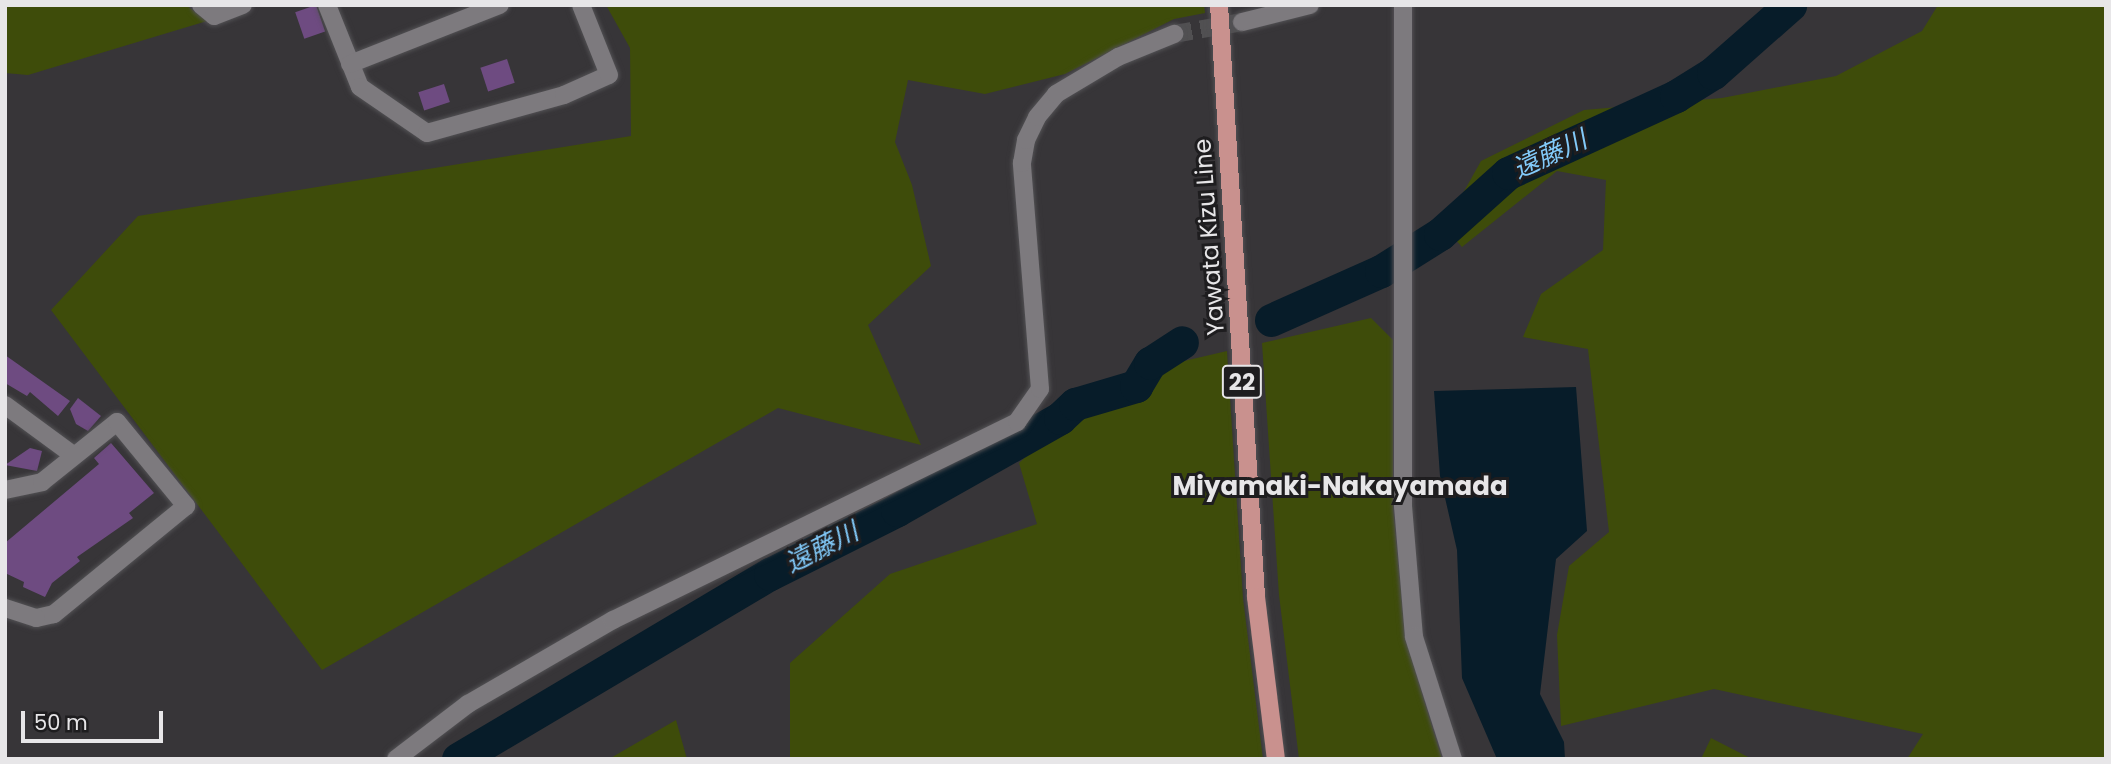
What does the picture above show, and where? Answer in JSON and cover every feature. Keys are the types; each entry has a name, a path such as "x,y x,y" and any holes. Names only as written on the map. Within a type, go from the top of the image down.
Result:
{"main road":[{"name":"Yawata Kizu Line","path":"1219,5 1256,597 1276,759"}],"street":[{"path":"201,5 214,16 243,5"},
{"path":"327,5 360,87 428,133 564,95 609,75 581,5"},
{"path":"349,64 500,5"},
{"path":"1242,22 1310,5"},
{"path":"1403,5 1403,506 1415,636 1453,759"},
{"path":"396,759 468,704 613,620 1017,422 1040,389 1022,163 1026,140 1037,117 1056,94 1118,57 1174,34"},
{"path":"5,405 73,455"},
{"path":"5,489 42,482 117,422 186,506 54,614 36,618 5,608"}],"green space":[{"path":"5,5 186,5 207,21 28,75 5,73"},
{"path":"606,5 1204,5 1205,13 1174,19 1065,74 985,94 908,80 895,142 912,185 931,266 868,325 921,445 778,408 322,670 51,310 138,216 631,136 630,48"},
{"path":"1938,5 2106,5 2106,759 1907,759 1923,734 1714,689 1561,726 1557,635 1569,566 1609,532 1588,349 1523,337 1541,294 1603,250 1606,180 1557,171 1462,247 1444,227 1481,161 1584,110 1722,98 1836,76 1922,31"},
{"path":"1371,318 1393,340 1393,506 1405,638 1442,759 1299,759 1279,595 1262,343"},
{"path":"1227,351 1243,598 1263,759 790,759 790,663 890,574 1037,524 1019,463 1111,378"},
{"path":"676,720 687,759 609,759"},
{"path":"1711,738 1752,759 1701,759"}],"water":[{"path":"1576,387 1587,531 1556,559 1540,694 1564,742 1565,759 1497,759 1462,678 1457,550 1440,476 1434,391"}],"building":[{"path":"316,5 325,31 304,39 295,12"},
{"path":"507,59 515,83 488,91 480,68"},
{"path":"444,84 450,102 424,110 418,92"},
{"path":"5,355 70,401 58,416 30,392 27,396 5,383"},
{"path":"78,398 101,416 88,431 76,424 70,409"},
{"path":"111,443 154,493 129,513 133,518 77,557 80,561 52,583 45,597 23,587 24,582 5,573 5,543 99,464 94,458"},
{"path":"30,448 42,451 37,471 5,465"}],"waterway":[{"name":"遠藤川","path":"1271,320 1381,271 1440,234 1508,173 1676,96 1713,73 1790,5"},
{"name":"遠藤川","path":"458,759 770,574 897,510 1060,418 1075,404 1136,386 1150,363 1182,342"}],"tunnel":[{"path":"1174,34 1242,22"}],"district":[{"name":"Miyamaki-Nakayamada","path":"1340,487"}]}
